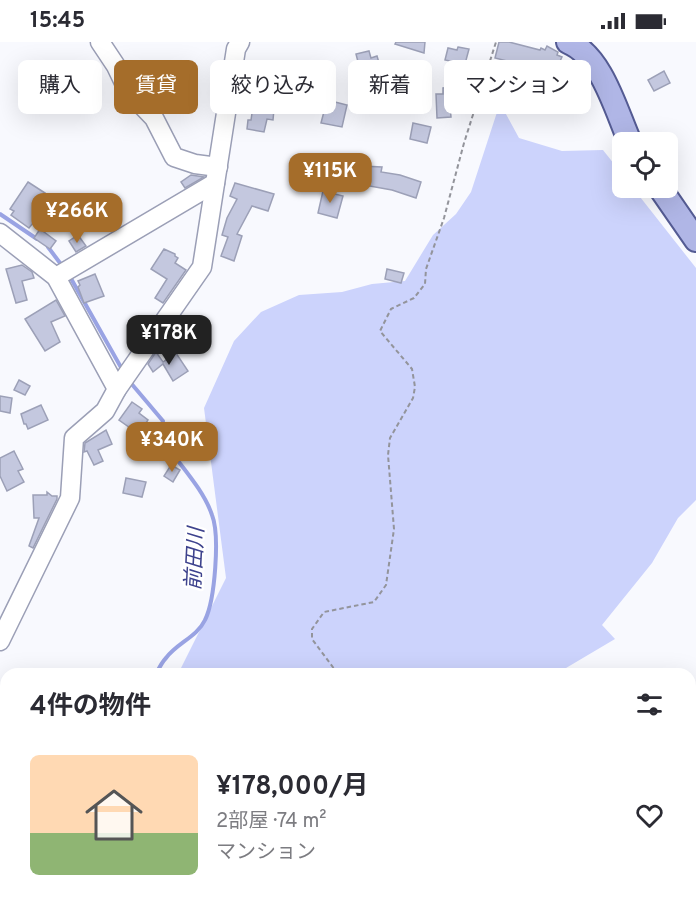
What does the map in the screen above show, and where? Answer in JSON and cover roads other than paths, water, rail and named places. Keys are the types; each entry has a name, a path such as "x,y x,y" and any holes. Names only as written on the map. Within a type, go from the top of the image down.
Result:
{"main road":[{"path":"568,42 580,47 599,72 626,132"},
{"path":"667,198 696,240"}],"street":[{"path":"100,42 116,66 128,91 154,118 174,157 195,164 216,175"},
{"path":"0,641 70,498 74,438 105,411 117,389 202,267 236,49 240,42"},
{"path":"56,277 216,175"},
{"path":"0,233 56,277 117,389"}],"waterway":[{"name":"前田川","path":"0,214 37,239"},
{"name":"前田川","path":"48,247 63,267"},
{"name":"前田川","path":"69,275 123,371"},
{"name":"前田川","path":"130,382 163,421 160,432 162,442 191,477 205,499 212,515 216,537 214,583 205,620 197,631 171,653 159,668"}]}
